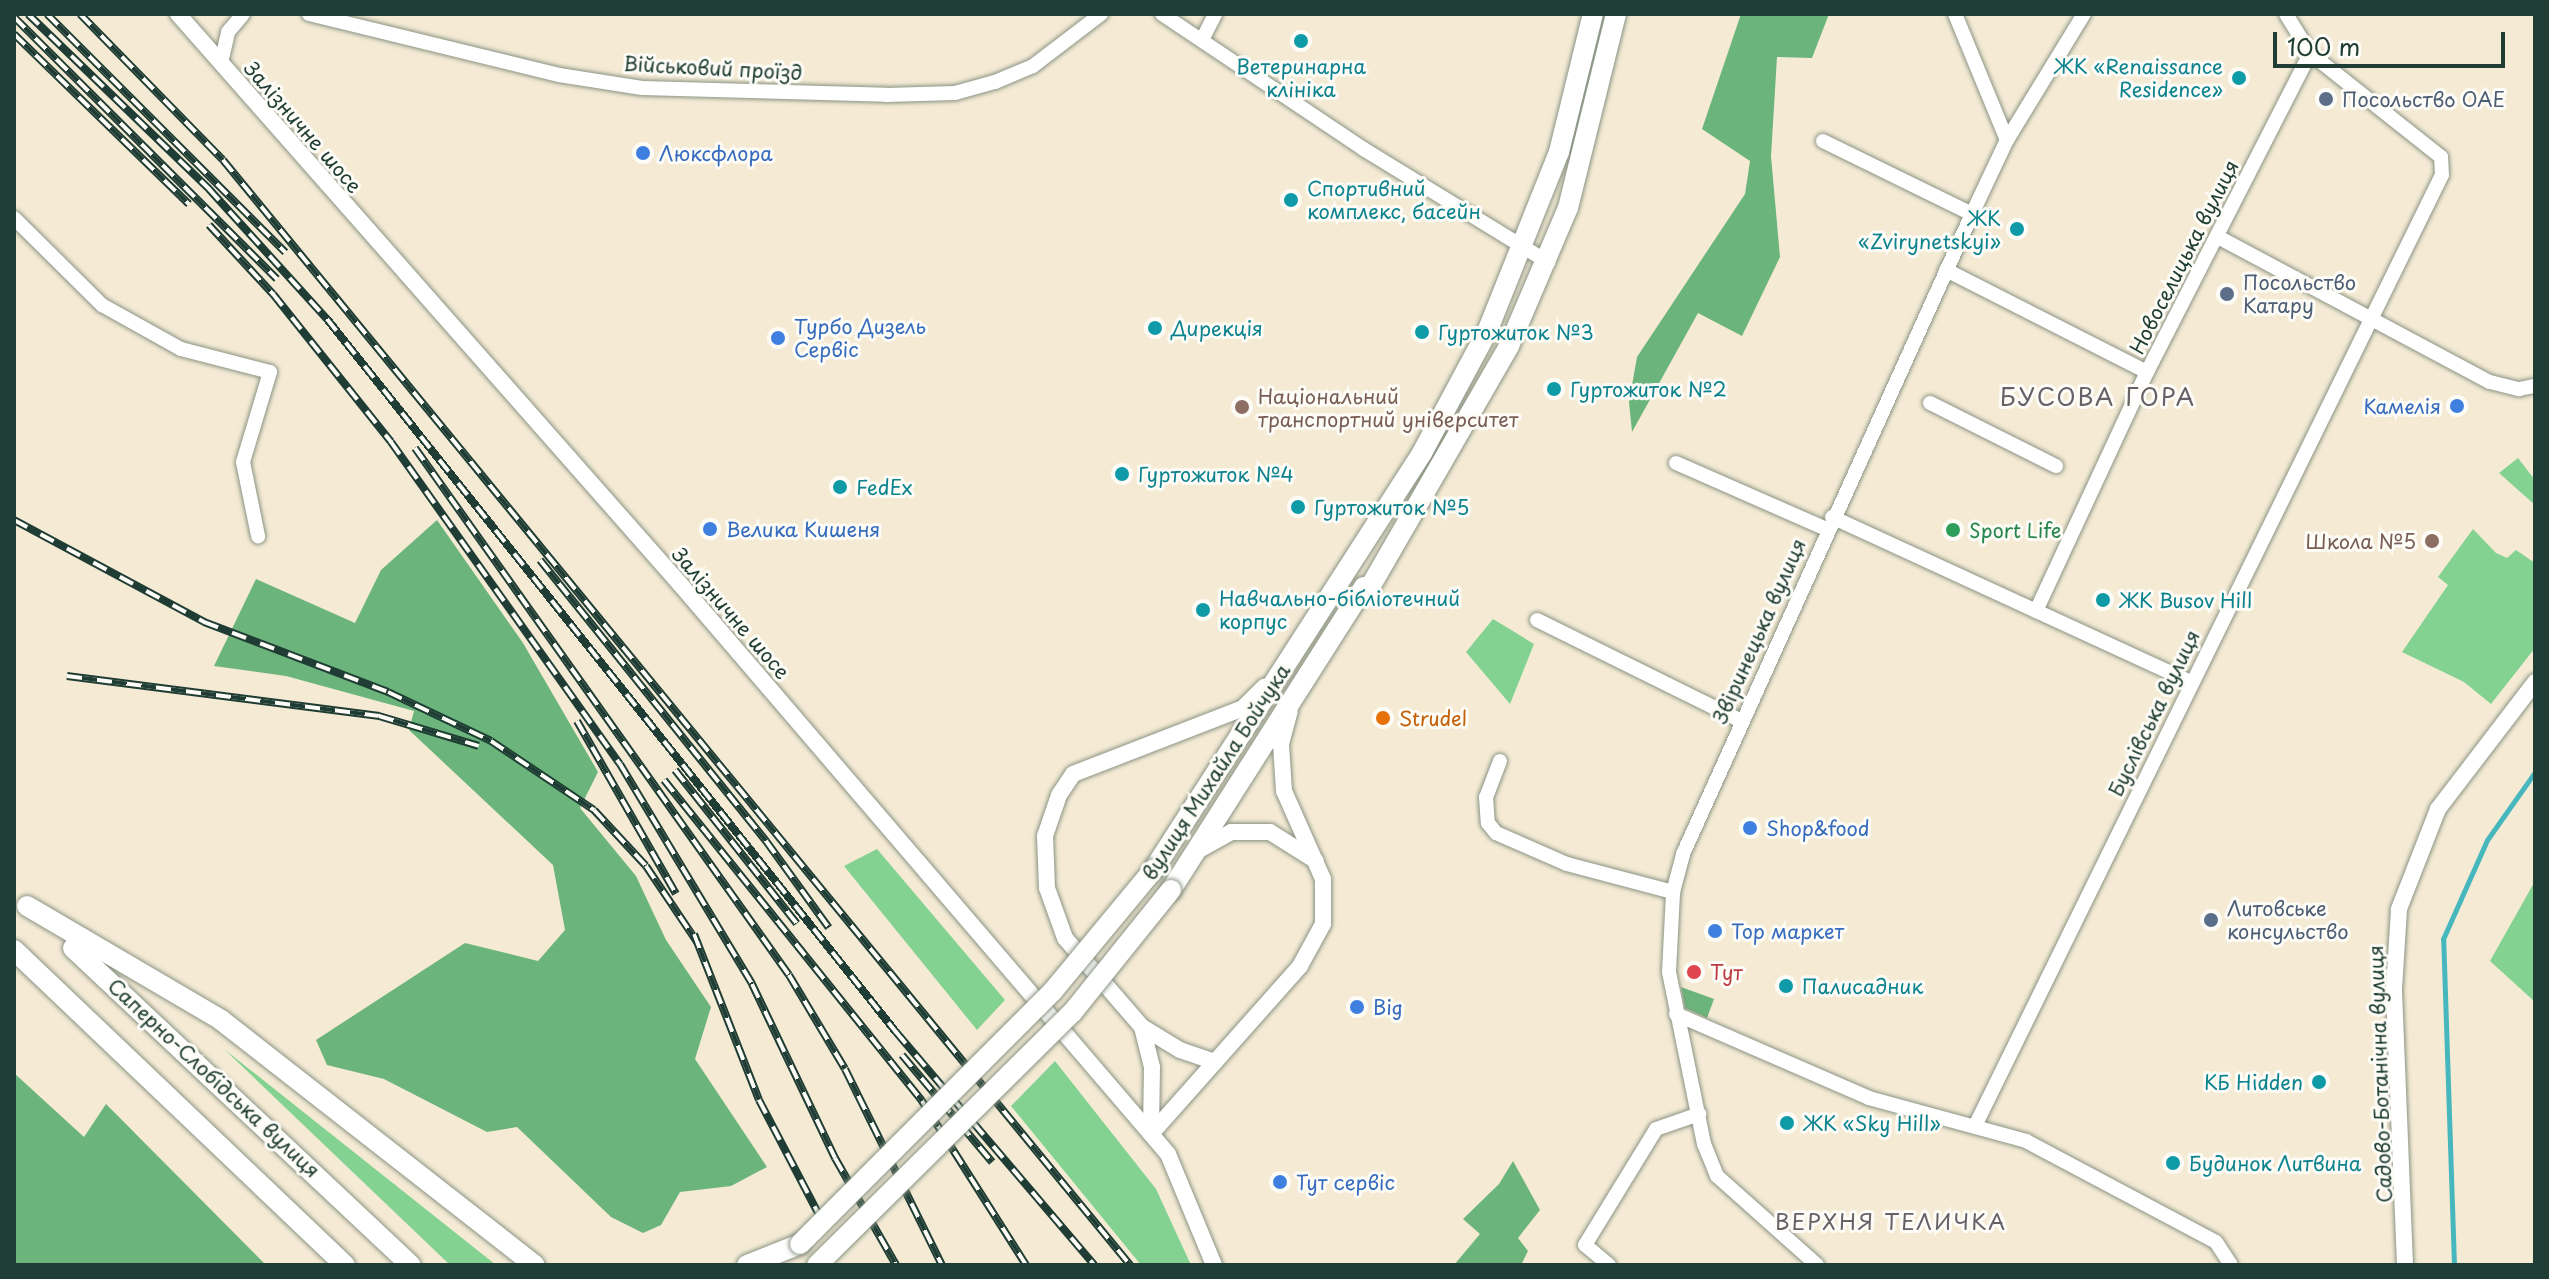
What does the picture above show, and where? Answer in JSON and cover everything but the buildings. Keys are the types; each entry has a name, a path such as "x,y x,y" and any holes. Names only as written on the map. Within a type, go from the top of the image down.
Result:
{"main road":[{"name":"вулиця Михайла Бойчука","path":"779,1265 1053,991 1154,869 1422,453 1487,332 1525,248 1559,152 1593,14"},
{"name":"вулиця Михайла Бойчука","path":"817,1265 1072,1013 1171,890 1290,710 1478,406 1548,262 1583,159 1616,14"},
{"path":"20,900 221,1020 535,1265"},
{"name":"Саперно-Слобідська вулиця","path":"20,900 411,1265"},
{"path":"14,950 345,1265"},
{"path":"300,1222 326,1265"},
{"path":"747,1265 800,1244"}],"street":[{"name":"Залізничне шосе","path":"178,14 680,584 1151,1134 1178,1173 1214,1265"},
{"path":"221,63 228,32 243,14"},
{"name":"Військовий проїзд","path":"309,14 559,75 642,88 896,95 955,93 995,82 1033,66 1101,14"},
{"path":"1162,14 1365,150 1548,262"},
{"path":"1202,40 1215,14"},
{"path":"1955,14 2007,140"},
{"name":"Звіринецька вулиця","path":"1817,1265 1717,1176 1699,1114 1669,972 1673,892 1683,854 1741,721 1972,214 2007,140 2084,14"},
{"path":"2286,14 2310,53"},
{"name":"Новоселицька вулиця","path":"2036,611 2147,372 2310,53"},
{"name":"Буслівська вулиця","path":"1975,1126 2190,682 2373,320 2442,175 2443,161 2310,53"},
{"path":"1823,141 1972,214"},
{"path":"14,218 102,305 181,349 270,372 243,462 258,536"},
{"path":"2218,237 2490,382 2519,389 2535,386"},
{"path":"1946,270 2147,372"},
{"path":"1930,403 2056,466"},
{"path":"1676,463 1829,523 2036,611 2190,682"},
{"path":"1537,620 1741,721"},
{"path":"1215,1062 1180,1050 1142,1027 1065,938 1055,918 1044,857 1059,795 1073,774 1243,708 1303,639"},
{"name":"Садово-Ботанічна вулиця","path":"2405,1265 2394,989 2399,909 2438,809 2535,682"},
{"path":"1151,1134 1314,945 1326,899 1316,862 1284,791 1281,744 1290,710"},
{"path":"1500,761 1486,797 1488,823 1496,833 1567,864 1673,892"},
{"path":"1199,850 1231,832 1270,832 1316,862"},
{"path":"1676,1014 1869,1098 2026,1141 2194,1230 2227,1253 2231,1265"},
{"path":"1142,1027 1152,1067 1151,1134"},
{"path":"1609,1265 1585,1245 1656,1129 1699,1114"}],"green space":[{"path":"1741,14 1829,14 1812,58 1777,57 1771,156 1780,257 1742,336 1698,313 1632,432 1629,402 1637,357 1745,194 1750,161 1702,129"},
{"path":"2518,458 2535,480 2535,505 2499,473"},
{"path":"437,520 523,643 598,772 580,808 636,876 666,940 711,1007 695,1059 767,1167 731,1186 680,1192 661,1225 643,1233 611,1217 517,1127 487,1132 384,1079 327,1065 316,1040 465,943 538,961 565,930 553,865 409,730 414,711 286,676 214,666 256,579 355,623 381,570"},
{"path":"2473,529 2496,553 2507,558 2516,550 2535,563 2535,648 2491,704 2464,682 2402,652 2448,585 2438,577"},
{"path":"1493,619 1534,644 1510,704 1466,652"},
{"path":"877,849 1005,1000 977,1030 844,866"},
{"path":"2535,881 2535,1002 2490,961"},
{"path":"1681,987 1714,999 1707,1018 1685,1008"},
{"path":"224,1049 496,1265 450,1265"},
{"path":"1055,1061 1156,1189 1191,1265 1141,1265 1011,1106"},
{"path":"14,1073 84,1137 106,1104 266,1265 14,1265"},
{"path":"1513,1161 1540,1210 1518,1238 1528,1251 1521,1265 1454,1265 1480,1234 1463,1219 1499,1184"}],"waterway":[{"path":"2454,1265 2443,939 2487,840 2535,772"}],"railway":[{"path":"28,14 209,189 327,319 896,1032 1094,1265"},
{"path":"47,14 285,252"},
{"path":"80,14 223,160 1130,1265"},
{"path":"14,17 277,279"},
{"path":"14,34 189,204"},
{"path":"209,225 273,294 391,442 620,764 752,984 835,1158 896,1265"},
{"path":"415,448 789,975 845,1069 942,1265"},
{"path":"14,520 204,622 388,692 491,741 594,810 646,866 697,942"},
{"path":"540,560 766,841 829,928"},
{"path":"67,676 379,716 479,746"},
{"path":"577,721 676,894"},
{"path":"675,770 797,924"},
{"path":"664,780 922,1101 1026,1265"},
{"path":"694,934 759,1100 818,1213"},
{"path":"902,1055 992,1162"}],"place":[{"name":"Ветеринарна клініка","path":"1301,41"},
{"name":"ЖК «Renaissance Residence»","path":"2239,78"},
{"name":"Посольство ОАЕ","path":"2326,99"},
{"name":"Люксфлора","path":"643,153"},
{"name":"Спортивний комплекс, басейн","path":"1291,200"},
{"name":"ЖК «Zvirynetskyi»","path":"2017,229"},
{"name":"Посольство Катару","path":"2227,294"},
{"name":"Дирекція","path":"1155,328"},
{"name":"Гуртожиток №3","path":"1422,332"},
{"name":"Турбо Дизель Сервіс","path":"778,338"},
{"name":"Гуртожиток №2","path":"1554,389"},
{"name":"Камелія","path":"2457,406"},
{"name":"Національний транспортний університет","path":"1242,407"},
{"name":"Гуртожиток №4","path":"1122,474"},
{"name":"FedEx","path":"840,487"},
{"name":"Гуртожиток №5","path":"1298,507"},
{"name":"Велика Кишеня","path":"710,529"},
{"name":"Sport Life","path":"1953,530"},
{"name":"Школа №5","path":"2432,541"},
{"name":"ЖК Busov Hill","path":"2103,600"},
{"name":"Навчально-бібліотечний корпус","path":"1203,610"},
{"name":"Strudel","path":"1383,718"},
{"name":"Shop&food","path":"1750,828"},
{"name":"Литовське консульство","path":"2211,920"},
{"name":"Top маркет","path":"1715,931"},
{"name":"Тут","path":"1694,972"},
{"name":"Палисадник","path":"1786,986"},
{"name":"Big","path":"1357,1007"},
{"name":"КБ Hidden","path":"2319,1082"},
{"name":"ЖК «Sky Hill»","path":"1787,1123"},
{"name":"Будинок Литвина","path":"2173,1163"},
{"name":"Тут сервіс","path":"1280,1182"}],"district":[{"name":"БУСОВА ГОРА","path":"2098,397"},
{"name":"ВЕРХНЯ ТЕЛИЧКА","path":"1891,1221"}]}
